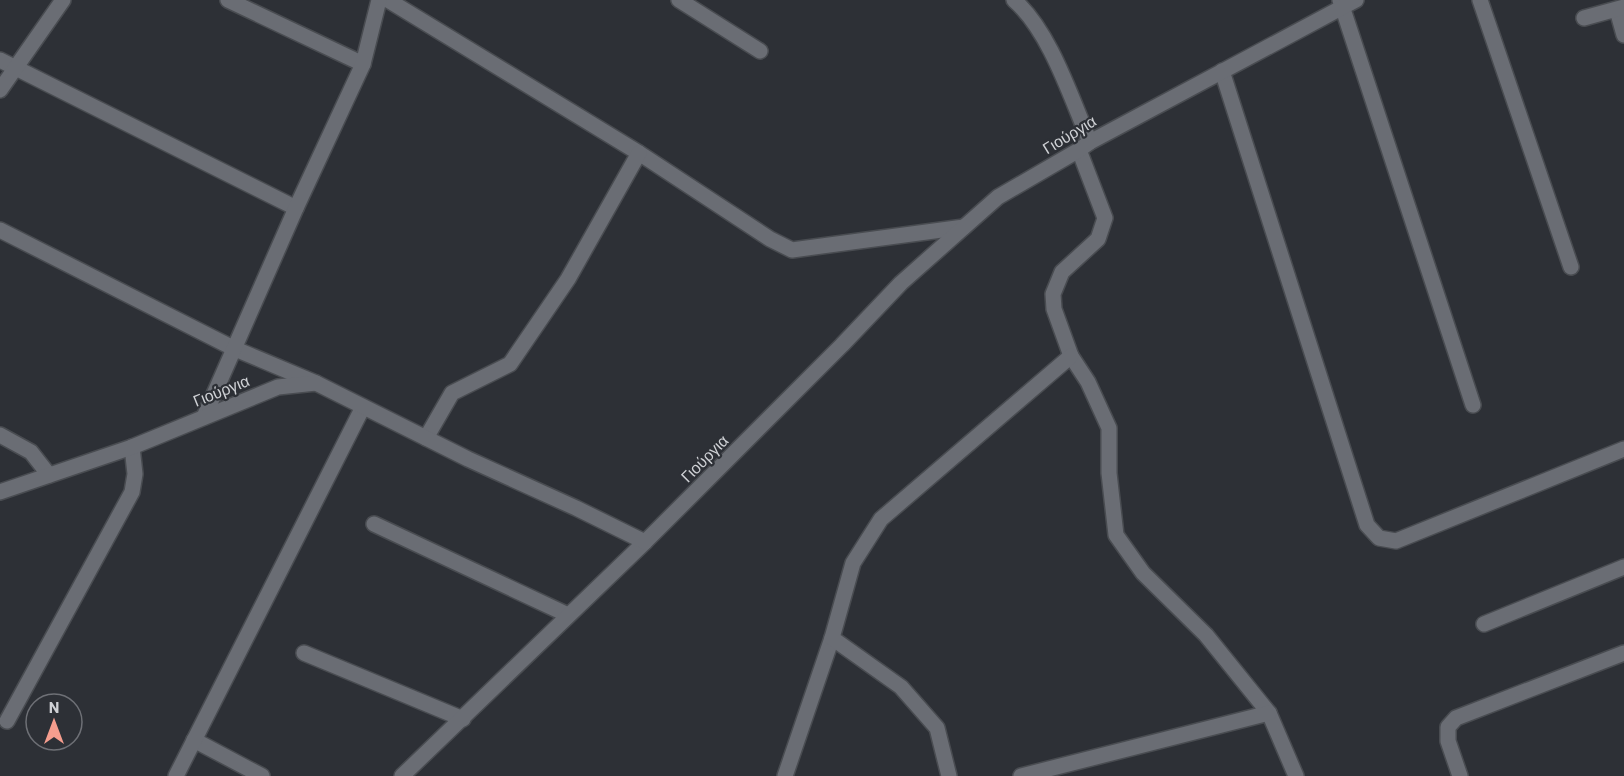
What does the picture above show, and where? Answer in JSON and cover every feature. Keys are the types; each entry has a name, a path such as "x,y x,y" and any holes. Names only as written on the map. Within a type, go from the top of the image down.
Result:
{"street":[{"path":"0,90 63,0"},
{"path":"228,0 363,64"},
{"path":"204,417 296,208 363,64 379,0"},
{"path":"388,0 639,153 770,239 792,250 964,227"},
{"path":"679,0 760,51"},
{"path":"1014,0 1027,11 1047,42 1084,146 1105,218 1098,239 1062,272 1053,294 1054,309 1071,356 1088,382 1109,428 1109,473 1116,535 1143,573 1206,635 1269,713 1296,776"},
{"path":"1480,0 1570,267"},
{"path":"1347,2 1473,405"},
{"name":"Γιούργια","path":"402,776 645,542 901,283 998,197 1084,146 1347,2"},
{"path":"1584,18 1621,8 1624,35"},
{"path":"0,60 296,208"},
{"path":"1222,71 1367,525 1379,538 1396,541 1624,449"},
{"path":"426,438 452,393 510,364 568,279 639,153"},
{"path":"0,230 233,348 316,383 645,542"},
{"path":"785,776 832,638 853,563 881,519 1071,356"},
{"name":"Γιούργια","path":"0,492 132,447 278,387 316,383"},
{"path":"176,776 363,407"},
{"path":"0,435 31,452 49,475"},
{"path":"7,721 132,492 135,474 132,447"},
{"path":"374,524 568,615"},
{"path":"1484,624 1624,567"},
{"path":"832,638 901,687 937,728 949,776"},
{"path":"304,653 463,719"},
{"path":"1460,776 1448,734 1448,727 1456,718 1624,653"},
{"path":"1021,776 1269,713"},
{"path":"194,740 262,776"}]}
